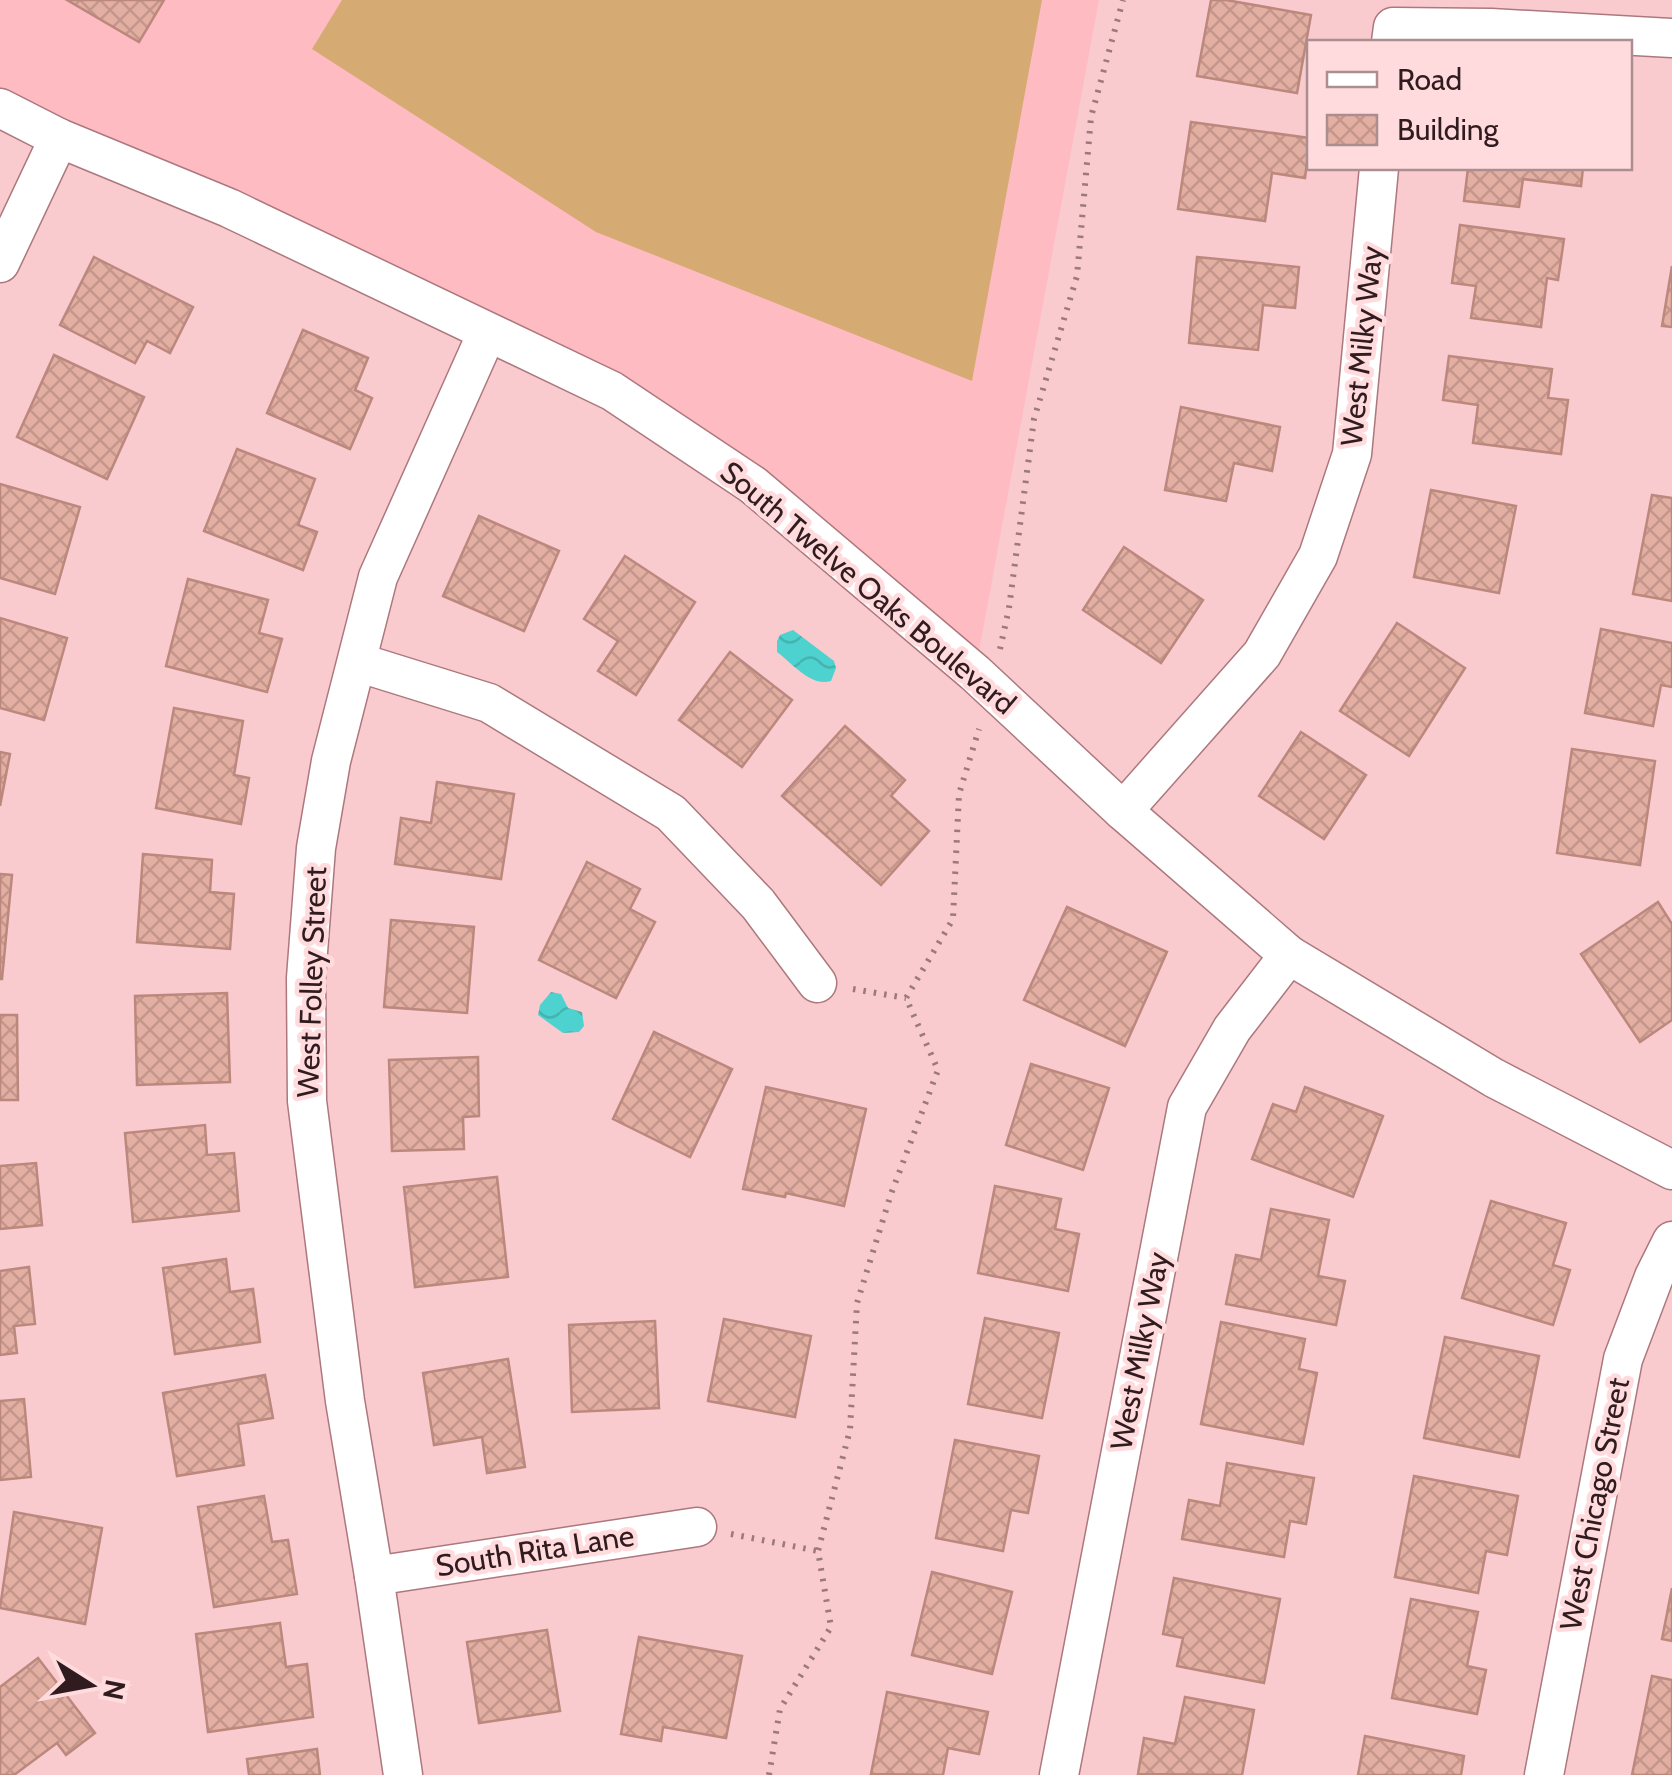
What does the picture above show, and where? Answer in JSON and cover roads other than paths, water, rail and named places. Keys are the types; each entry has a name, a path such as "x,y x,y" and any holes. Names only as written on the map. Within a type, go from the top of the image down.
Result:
{"street":[{"path":"1392,35 1491,28 1672,38"},
{"name":"South Twelve Oaks Boulevard","path":"0,108 59,138 229,208 612,391 754,485 992,689 1123,811 1289,955 1494,1078 1672,1170"},
{"path":"0,263 59,138"},
{"name":"West Milky Way","path":"1123,811 1262,654 1318,556 1352,454 1379,170"},
{"name":"West Folley Street","path":"404,1775 344,1402 307,1101 306,978 316,848 330,761 378,577 487,333"},
{"path":"357,662 489,704 671,813 758,904 816,983"},
{"name":"West Milky Way","path":"1058,1775 1187,1107 1232,1030 1289,955"},
{"name":"West Chicago Street","path":"1544,1775 1623,1359 1654,1276 1672,1241"},
{"name":"South Rita Lane","path":"374,1576 696,1526"}],"water":[{"path":"793,630 834,661 836,668 831,681 809,678 777,652 780,635"},
{"path":"551,992 561,994 568,1008 582,1012 584,1026 579,1032 563,1033 538,1015 540,1005"}]}
